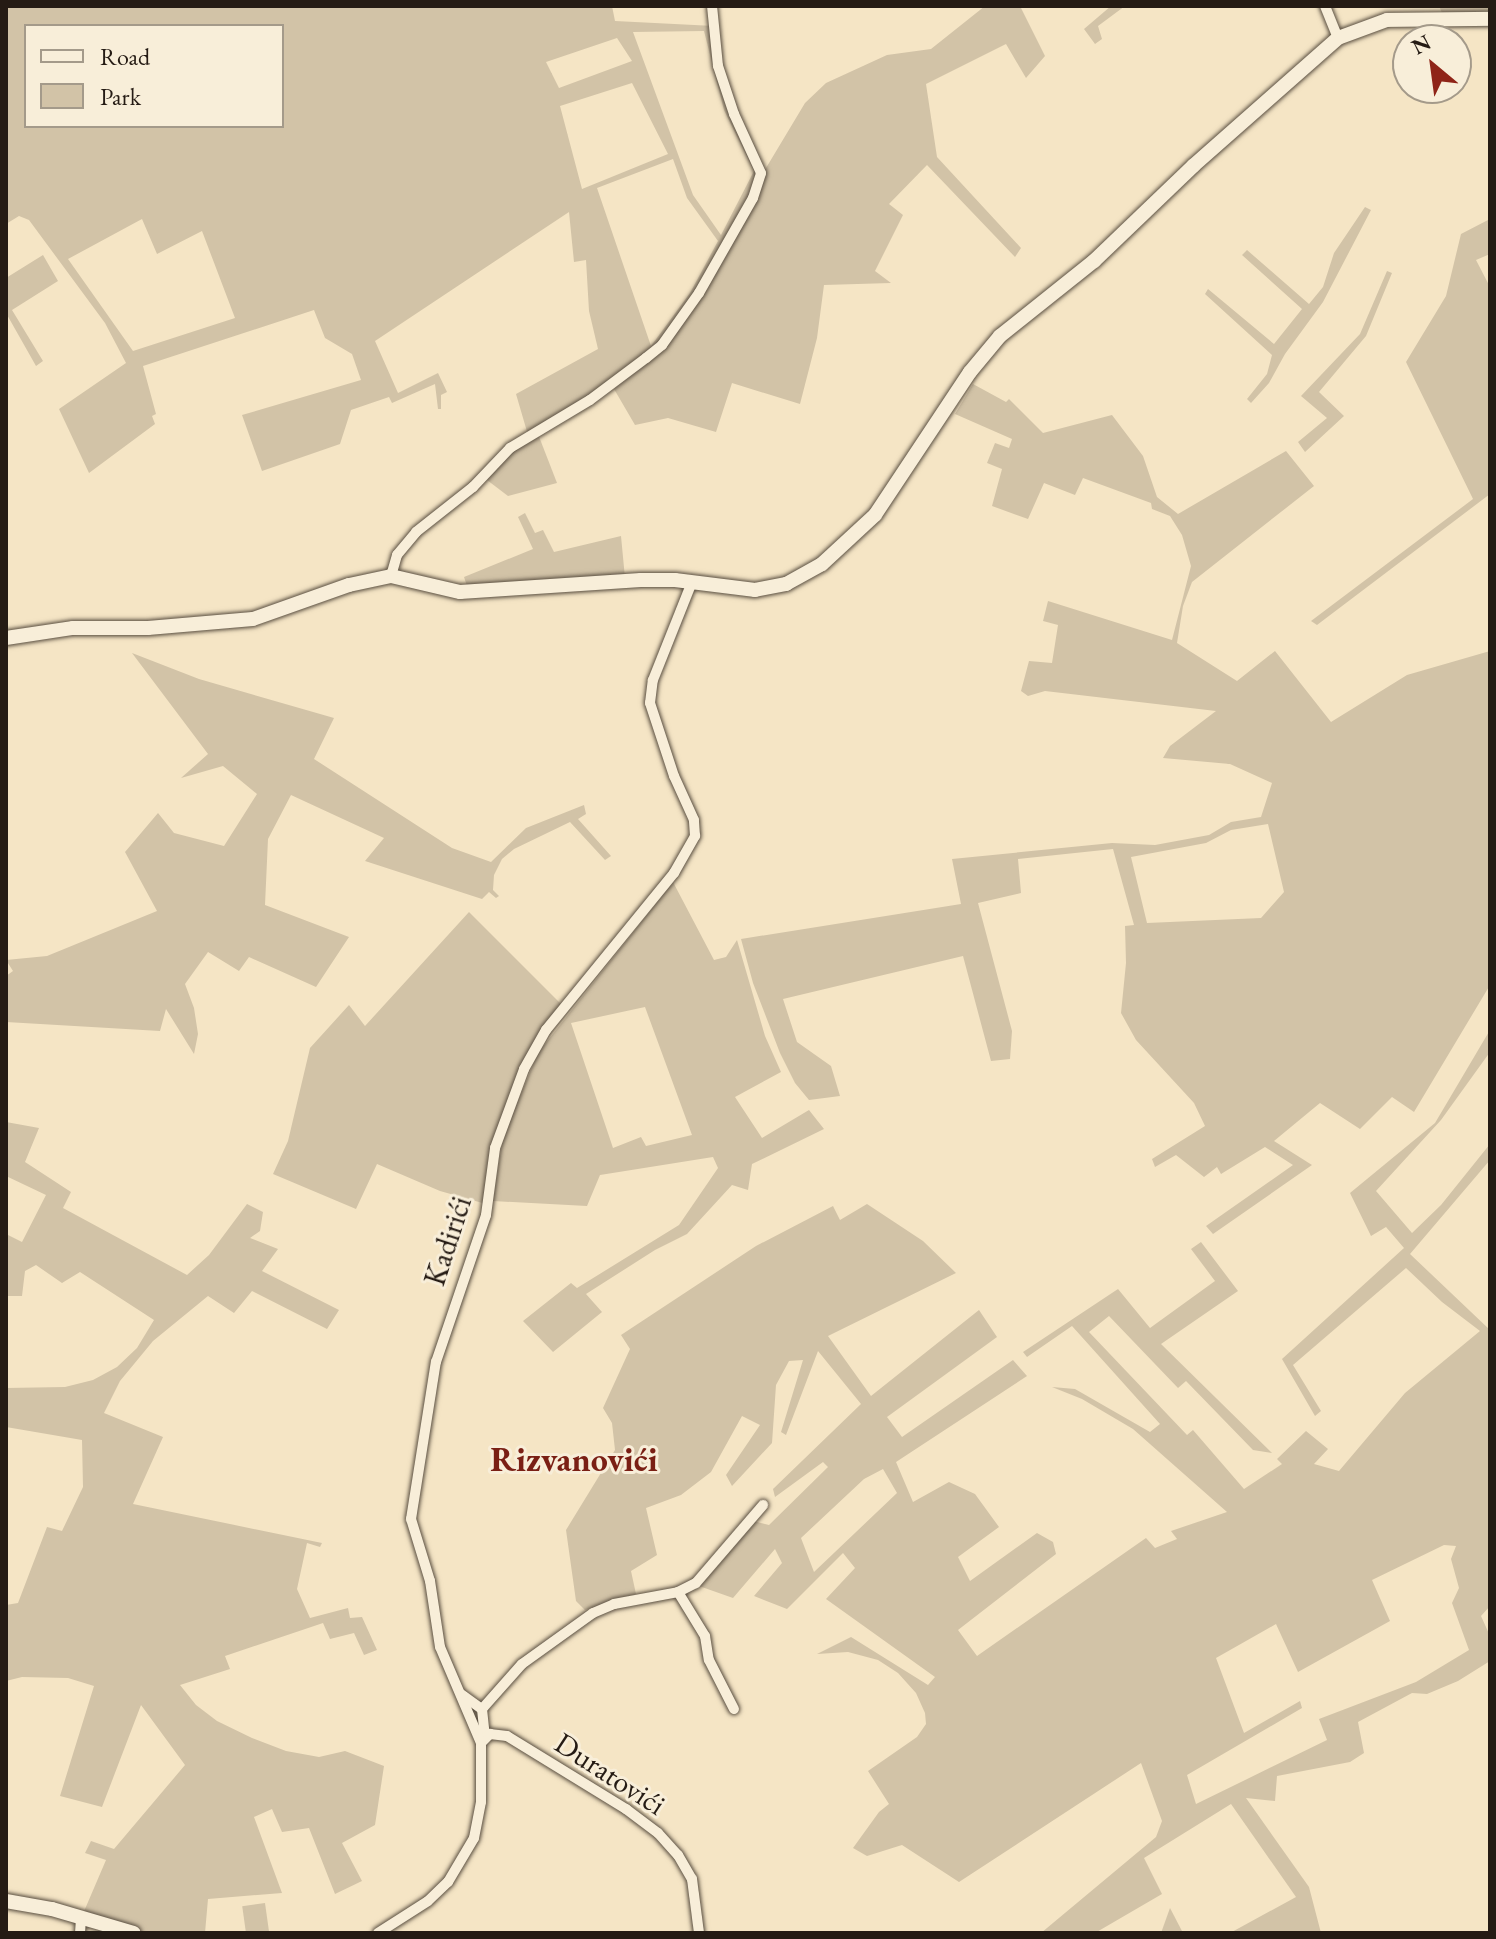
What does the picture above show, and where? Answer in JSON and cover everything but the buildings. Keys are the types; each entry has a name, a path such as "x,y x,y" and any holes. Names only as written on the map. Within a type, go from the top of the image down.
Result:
{"street":[{"path":"391,576 397,555 416,532 473,487 516,443 590,400 654,351 699,293 753,198 761,173 734,114 718,66 712,6"},
{"path":"1325,6 1338,38"},
{"path":"6,638 73,628 148,628 253,619 349,585 391,576 460,592 641,580 772,588 799,579 839,550 875,515 970,372 1000,336 1094,261 1193,166 1338,38 1387,20 1490,19"},
{"name":"Kadirići","path":"378,1933 438,1892 467,1855 481,1802 483,1740 440,1647 430,1581 417,1548 411,1519 436,1362 486,1215 495,1148 524,1069 546,1030 691,847 694,820 674,776 650,703 653,680 692,582"},
{"path":"483,1740 482,1709 522,1664 593,1613 614,1604 678,1592 704,1577 763,1505"},
{"path":"678,1592 705,1636 709,1660 734,1709"},
{"path":"457,1689 482,1709"},
{"name":"Duratovići","path":"483,1740 498,1733 507,1736 626,1809 658,1833 678,1855 692,1879 699,1933"},
{"path":"6,1901 52,1909 80,1926 134,1933"}],"green space":[{"path":"6,6 612,6 615,21 714,26 719,69 763,173 805,103 826,83 887,55 931,49 985,6 1020,6 1045,56 1026,78 1006,44 926,84 937,157 1021,248 1015,257 927,165 889,204 903,215 875,271 891,283 824,285 817,338 800,404 732,383 716,432 668,418 635,425 614,389 656,353 528,435 516,394 598,349 589,311 586,260 574,262 569,212 375,341 398,393 438,373 447,392 441,395 441,409 438,409 435,384 392,403 389,397 351,410 340,444 262,471 242,415 361,380 352,354 325,338 314,310 143,366 156,414 152,416 155,424 89,473 59,409 126,363 105,323 29,220 19,216 6,224","holes":["704,31 724,110 754,171 721,235 693,195 633,32","617,38 632,61 559,88 546,62","632,83 668,154 582,189 560,106","673,159 687,198 718,241 690,293 651,346 597,188","142,219 157,254 202,231 235,318 133,351 68,259"]},
{"path":"1111,6 1125,6 1098,26 1102,39 1095,44 1084,29"},
{"path":"1439,6 1490,6 1490,18 1445,20"},
{"path":"1365,207 1371,210 1323,302 1285,354 1269,383 1251,403 1247,399 1267,374 1272,355 1205,294 1208,289 1274,344 1302,309 1242,255 1247,250 1309,304 1323,287 1334,253"},
{"path":"1488,220 1490,254 1476,260 1490,287 1490,494 1317,625 1311,621 1473,499 1406,362 1446,296 1461,234"},
{"path":"43,255 58,281 12,310 43,361 36,366 6,313 6,278"},
{"path":"1387,271 1392,273 1366,336 1319,392 1344,416 1305,452 1298,442 1327,418 1301,396 1360,334"},
{"path":"973,384 1006,402 1009,399 1043,433 1112,415 1143,456 1157,497 1178,514 1286,451 1314,486 1192,582 1183,606 1177,643 1237,681 1275,651 1331,722 1407,675 1490,651 1490,985 1414,1112 1392,1097 1360,1129 1320,1103 1274,1141 1312,1165 1213,1234 1206,1226 1293,1165 1265,1147 1221,1174 1217,1167 1204,1177 1176,1155 1155,1167 1152,1159 1205,1126 1194,1103 1136,1040 1121,1013 1126,963 1125,926 1134,925 1113,849 1018,859 1021,893 978,903 1012,1031 1010,1059 991,1061 963,956 783,999 797,1042 831,1066 840,1096 809,1100 795,1083 780,1053 753,983 741,939 961,904 952,859 1112,843 1155,845 1209,835 1231,822 1261,817 1272,783 1230,764 1163,758 1170,746 1216,711 1045,691 1028,696 1021,691 1029,661 1052,663 1058,625 1043,621 1048,601 1172,640 1191,566 1182,535 1170,516 1152,509 1151,503 1083,478 1075,495 1044,483 1028,519 992,506 1002,469 987,463 995,443 1009,448 1012,439 955,414","holes":["1268,824 1284,892 1261,918 1147,923 1131,857 1206,843 1231,830"]},
{"path":"538,434 557,483 508,496 487,480 512,452"},
{"path":"525,513 535,533 543,530 554,552 621,536 625,578 468,589 464,577 533,549 518,517"},
{"path":"132,653 199,679 334,718 314,759 452,848 491,862 526,828 584,805 586,814 578,819 611,856 605,860 570,822 514,849 502,859 494,875 493,890 499,896 496,898 489,892 482,899 365,861 384,838 291,795 268,839 265,905 349,937 316,987 249,957 239,971 208,952 185,984 194,1008 198,1034 194,1054 166,1009 160,1031 6,1022 6,976 13,971 6,960 47,956 157,911 125,852 158,813 174,833 224,846 257,794 223,766 181,778 208,754"},
{"path":"673,882 714,960 726,957 737,940 765,1036 781,1072 735,1097 762,1138 809,1110 824,1129 752,1164 748,1190 732,1185 687,1234 655,1250 586,1294 602,1312 553,1352 523,1321 571,1283 577,1288 679,1225 718,1168 713,1157 600,1175 587,1206 493,1201 503,1137 538,1053","holes":["645,1007 692,1135 646,1146 641,1137 613,1148 571,1023"]},
{"path":"469,912 564,1007 517,1079 486,1204 440,1191 377,1164 356,1209 273,1174 288,1141 310,1048 349,1005 365,1026"},
{"path":"1490,1030 1490,1052 1441,1120 1376,1191 1412,1233 1441,1205 1490,1144 1490,1160 1410,1254 1490,1330 1490,1606 1481,1616 1490,1636 1490,1661 1458,1681 1427,1694 1412,1693 1358,1722 1364,1753 1350,1762 1277,1776 1275,1801 1246,1798 1309,1887 1321,1933 1230,1933 1296,1897 1231,1804 1144,1858 1162,1894 1095,1933 1041,1933 1156,1837 1162,1821 1141,1763 959,1882 902,1845 867,1856 853,1848 879,1812 889,1804 868,1771 917,1737 926,1724 925,1713 916,1693 898,1673 878,1660 848,1652 817,1654 851,1637 928,1685 935,1677 826,1599 855,1568 843,1553 787,1609 754,1596 782,1563 775,1549 733,1598 699,1586 753,1521 769,1525 828,1467 823,1462 775,1497 773,1489 861,1404 818,1351 786,1435 781,1432 803,1360 789,1361 776,1385 772,1443 732,1486 726,1475 760,1425 742,1416 711,1472 681,1495 646,1508 657,1555 631,1571 636,1594 585,1610 576,1601 566,1530 615,1450 612,1423 603,1408 630,1349 621,1335 756,1246 833,1206 840,1220 867,1204 923,1241 956,1273 828,1336 871,1396 979,1310 997,1337 887,1417 902,1437 1013,1360 1027,1376 896,1462 913,1502 949,1482 975,1494 999,1527 958,1557 970,1581 1037,1533 1053,1542 1056,1554 958,1630 977,1656 1146,1538 1155,1548 1177,1539 1171,1531 1227,1512 1133,1429 1082,1399 1052,1387 1075,1389 1150,1432 1160,1424 1072,1326 1027,1357 1023,1352 1118,1289 1150,1328 1215,1281 1191,1249 1201,1242 1238,1291 1161,1344 1272,1453 1253,1450 1186,1381 1178,1388 1109,1316 1089,1332 1187,1435 1193,1430 1244,1489 1282,1464 1277,1459 1306,1431 1328,1449 1314,1464 1339,1471 1405,1393 1480,1331 1442,1302 1406,1268 1293,1365 1321,1411 1315,1416 1282,1359 1404,1248 1386,1227 1371,1236 1350,1193 1435,1123","holes":["883,1469 897,1493 814,1572 801,1538 864,1479","1444,1545 1456,1546 1451,1559 1459,1588 1452,1603 1469,1650 1416,1682 1319,1719 1327,1740 1196,1804 1187,1775 1302,1708 1300,1701 1244,1733 1216,1658 1276,1624 1298,1672 1390,1621 1372,1580"]},
{"path":"6,1122 39,1128 25,1162 71,1192 63,1208 187,1275 209,1255 247,1204 263,1212 260,1231 250,1238 278,1249 262,1271 339,1310 327,1329 252,1291 234,1313 208,1296 153,1341 120,1381 104,1413 163,1437 133,1504 322,1543 320,1547 307,1543 297,1589 310,1618 348,1608 350,1618 362,1617 377,1650 364,1655 354,1633 330,1639 323,1623 225,1656 230,1669 180,1685 196,1705 217,1721 252,1738 286,1751 319,1757 345,1751 384,1766 375,1825 342,1843 362,1881 335,1894 309,1828 282,1832 272,1809 254,1817 282,1893 208,1899 205,1933 150,1933 82,1916 106,1860 85,1853 91,1841 114,1849 185,1765 141,1705 102,1807 60,1796 94,1686 68,1678 22,1677 6,1681 6,1605 18,1603 47,1527 62,1531 83,1487 82,1440 6,1427 6,1388 65,1387 93,1380 117,1367 137,1348 154,1320 80,1272 62,1283 36,1265 25,1271 22,1296 6,1296 6,1234 22,1242 46,1195 6,1176"},
{"path":"265,1903 269,1933 246,1933 242,1906"},
{"path":"1170,1908 1183,1933 1161,1933"}],"district":[{"name":"Rizvanovići","path":"574,1460"}]}
